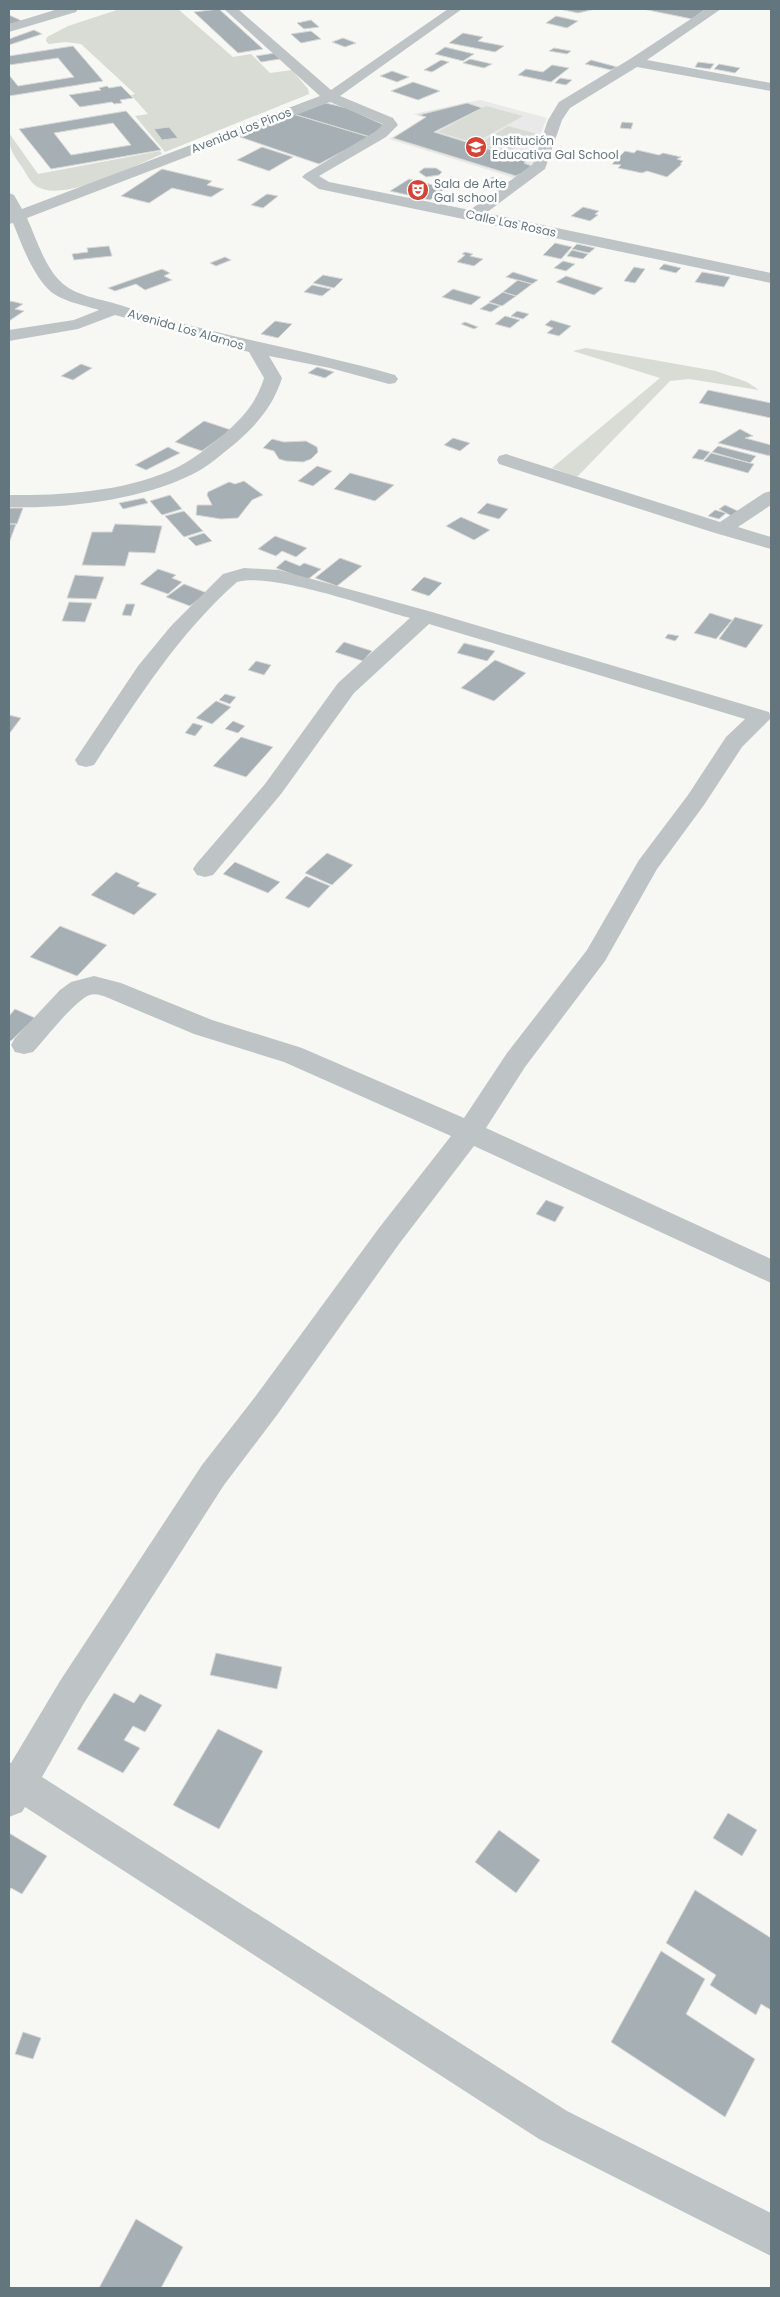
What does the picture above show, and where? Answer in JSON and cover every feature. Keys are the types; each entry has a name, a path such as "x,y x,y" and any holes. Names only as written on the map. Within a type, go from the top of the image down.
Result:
{"street":[{"path":"9,28 71,9"},
{"name":"Calle Las Rosas","path":"230,9 330,97 388,121 391,125 381,134 314,173 310,178 313,181 324,186 473,215 771,278"},
{"name":"Avenida Los Pinos","path":"13,217 330,97 456,9"},
{"path":"473,215 540,166 555,120 564,105 635,62 715,9"},
{"path":"635,62 771,87"},
{"name":"Avenida Los Alamos","path":"9,198 13,217 37,260 57,288 84,300 256,348 273,378 268,396 250,422 216,451 186,471 144,486 88,498 44,502 9,501"},
{"path":"9,336 96,320 114,308"},
{"path":"256,348 333,363 388,379"},
{"path":"506,460 722,529 771,542"},
{"path":"722,529 771,497"},
{"path":"86,760 146,671 178,630 230,578 244,574 280,576 768,714"},
{"path":"205,869 273,789 346,688 425,616"},
{"path":"768,714 734,742 696,800 647,866 596,954 516,1060 469,1132 389,1236 266,1406 212,1475 12,1787 553,2125 771,2235"},
{"path":"24,1045 69,996 80,988 94,985 132,996 203,1027 293,1055 469,1132 771,1272"}],"shaded area":[{"path":"120,9 178,9 233,57 251,54 270,73 292,70 308,89 309,94 165,152 135,116 148,114 131,95 135,94 81,44 66,42 49,44 46,41 47,37 68,26"},
{"name":"Institución Educativa Gal School","path":"480,100 547,118 532,155 535,167 517,179 389,139 426,118 413,114"},
{"path":"486,106 523,116 475,143 438,132"},
{"path":"508,126 537,134 507,153 477,145"},
{"path":"9,133 38,174 160,151 162,154 117,174 81,187 48,190 36,186 30,180 12,152"},
{"path":"586,348 716,371 747,382 759,390 689,379 670,381 577,477 552,468 660,378 573,351"}],"building":[{"path":"219,9 263,49 238,53 194,12"},
{"path":"559,9 595,9 578,13"},
{"path":"643,9 706,9 692,19"},
{"path":"9,15 22,21 9,25"},
{"path":"556,16 578,21 567,28 546,23"},
{"path":"311,20 319,27 304,29 297,23"},
{"path":"34,30 42,34 9,45 9,39"},
{"path":"311,31 321,39 301,43 291,34"},
{"path":"463,33 483,37 478,41 504,46 495,52 449,43"},
{"path":"343,38 356,43 345,47 332,42"},
{"path":"73,46 103,81 9,96 9,75 18,86 74,77 58,58 9,65 9,56"},
{"path":"445,47 474,54 463,61 435,54"},
{"path":"554,48 571,51 567,54 549,51"},
{"path":"275,53 280,59 261,62 256,56"},
{"path":"470,59 492,64 484,68 463,63"},
{"path":"441,60 449,62 432,72 424,70"},
{"path":"591,60 617,67 611,70 585,64"},
{"path":"698,62 714,64 710,69 695,67"},
{"path":"719,64 740,68 735,73 714,69"},
{"path":"552,65 569,68 551,82 518,75 526,69 543,72"},
{"path":"392,71 409,77 397,82 380,76"},
{"path":"560,78 572,80 566,85 555,83"},
{"path":"413,82 440,91 418,100 391,91"},
{"path":"107,86 109,88 121,86 133,98 120,100 122,103 114,104 112,102 80,107 69,95 101,90 99,88"},
{"path":"326,103 347,108 384,125 370,137 290,113"},
{"path":"467,103 482,108 434,132 527,161 524,163 534,167 516,176 393,138 426,117 419,115"},
{"path":"126,111 161,150 51,169 19,129","holes":["113,123 131,145 71,155 54,133"]},
{"path":"290,113 370,137 319,164 234,135"},
{"path":"622,122 633,123 631,129 620,128"},
{"path":"169,127 178,138 162,140 154,129"},
{"path":"262,147 293,157 269,171 237,160"},
{"path":"637,150 681,157 677,159 683,161 667,177 647,171 642,173 618,168 621,165 612,164 625,151 634,153"},
{"path":"424,168 436,168 442,172 439,175 426,177 419,172"},
{"path":"162,169 212,181 207,185 224,189 211,197 172,188 149,203 121,196"},
{"path":"493,177 502,179 491,186 482,183"},
{"name":"Sala de Arte Gal school","path":"409,179 446,188 430,200 390,191"},
{"path":"267,194 278,196 263,208 251,205"},
{"path":"583,207 599,211 595,214 598,215 590,221 571,216"},
{"path":"555,243 572,247 561,259 543,255"},
{"path":"577,244 595,248 589,253 572,249"},
{"path":"109,246 112,256 74,260 72,254 88,252 87,248"},
{"path":"572,250 588,254 583,259 567,256"},
{"path":"465,252 473,254 470,256 483,259 474,266 457,262 465,255 462,254"},
{"path":"225,257 231,260 216,266 210,263"},
{"path":"563,261 575,264 566,271 554,268"},
{"path":"664,264 681,268 676,273 659,269"},
{"path":"634,267 645,269 635,283 624,281"},
{"path":"162,269 170,273 164,276 172,280 145,290 136,284 115,291 108,288"},
{"path":"513,272 538,280 532,284 506,277"},
{"path":"702,272 730,277 724,287 695,282"},
{"path":"323,275 343,279 334,288 313,283"},
{"path":"566,276 603,288 594,295 556,282"},
{"path":"518,280 532,284 516,296 503,292"},
{"path":"312,285 331,289 322,296 304,292"},
{"path":"453,289 481,297 471,305 442,297"},
{"path":"503,292 516,296 502,306 489,302"},
{"path":"9,302 23,304 15,309 24,311 9,321"},
{"path":"489,303 500,306 491,312 480,309"},
{"path":"517,311 529,314 523,319 511,316"},
{"path":"505,316 520,320 510,328 495,324"},
{"path":"551,320 571,326 559,336 547,333 553,328 545,325"},
{"path":"275,321 292,324 278,338 261,334"},
{"path":"465,322 478,327 474,329 461,324"},
{"path":"81,364 92,368 73,380 61,376"},
{"path":"317,367 334,372 325,378 308,373"},
{"path":"708,390 771,403 771,418 699,403"},
{"path":"204,421 231,430 202,451 175,442"},
{"path":"740,429 753,436 745,438 771,445 770,456 718,443"},
{"path":"453,438 470,443 460,451 444,445"},
{"path":"272,439 284,442 306,441 317,447 318,452 311,459 303,462 286,461 279,459 274,451 263,448"},
{"path":"718,446 756,456 750,463 712,452"},
{"path":"168,447 180,453 146,470 135,465"},
{"path":"699,449 710,452 703,460 692,458"},
{"path":"711,453 754,464 748,473 704,461"},
{"path":"317,466 332,471 313,486 298,481"},
{"path":"350,473 394,485 375,501 334,489"},
{"path":"244,481 263,495 252,500 238,518 221,519 196,515 197,505 212,505 207,495 208,492 229,482 235,484"},
{"path":"170,495 182,509 162,515 150,501"},
{"path":"144,498 148,503 123,509 119,503"},
{"path":"487,503 508,509 499,519 477,513"},
{"path":"725,505 742,513 735,518 719,509"},
{"path":"9,508 23,508 17,524 9,524"},
{"path":"715,510 726,513 719,519 708,516"},
{"path":"184,511 203,531 184,537 165,516"},
{"path":"461,517 490,530 474,540 446,526"},
{"path":"9,524 16,524 9,543"},
{"path":"115,524 162,526 155,553 129,552 125,566 82,565 92,532 112,532"},
{"path":"204,533 212,541 196,546 188,538"},
{"path":"275,536 307,548 296,557 282,551 276,556 258,549"},
{"path":"340,558 362,566 337,586 315,578"},
{"path":"285,560 300,566 304,563 321,569 307,580 276,568"},
{"path":"158,569 176,575 172,578 182,582 168,594 140,584"},
{"path":"75,575 104,577 96,599 67,598"},
{"path":"424,577 442,583 429,596 411,590"},
{"path":"184,584 207,593 190,606 166,597"},
{"path":"69,602 92,603 85,622 62,621"},
{"path":"126,604 135,604 131,616 122,615"},
{"path":"710,613 732,620 716,639 694,633"},
{"path":"735,617 763,625 746,648 719,639"},
{"path":"668,634 679,636 675,641 665,638"},
{"path":"344,642 372,651 363,661 335,652"},
{"path":"464,643 495,651 487,661 457,653"},
{"path":"495,660 526,673 494,701 461,688"},
{"path":"256,661 271,665 264,675 248,670"},
{"path":"225,694 236,697 230,704 219,700"},
{"path":"216,701 231,707 212,724 196,718"},
{"path":"9,715 21,718 9,734"},
{"path":"233,721 245,726 238,733 225,729"},
{"path":"193,723 203,726 195,736 185,733"},
{"path":"241,737 273,747 246,777 213,766"},
{"path":"327,853 353,865 332,885 305,873"},
{"path":"235,862 280,882 268,893 223,874"},
{"path":"116,872 140,883 137,886 157,894 134,915 91,895"},
{"path":"306,876 330,886 309,908 285,898"},
{"path":"60,926 107,945 77,976 30,957"},
{"path":"15,1009 35,1018 11,1041 9,1040 9,1016"},
{"path":"546,1200 564,1207 555,1222 536,1214"},
{"path":"216,1653 282,1667 277,1689 210,1675"},
{"path":"114,1693 134,1703 140,1694 162,1705 145,1732 133,1726 124,1740 140,1748 123,1773 77,1749"},
{"path":"218,1729 263,1751 219,1829 173,1805"},
{"path":"728,1813 757,1830 742,1856 713,1838"},
{"path":"499,1830 540,1860 516,1893 475,1862"},
{"path":"9,1833 47,1856 22,1894 11,1888 9,1892"},
{"path":"695,1890 771,1938 771,2010 761,2004 756,2015 710,1985 716,1975 666,1943"},
{"path":"661,1951 705,1979 686,2014 755,2059 725,2117 611,2042"},
{"path":"23,2032 41,2038 33,2059 15,2054"},
{"path":"136,2219 183,2247 161,2288 99,2288"}],"place":[{"name":"Institución Educativa Gal School","path":"476,147"},
{"name":"Sala de Arte Gal school","path":"418,190"}]}
